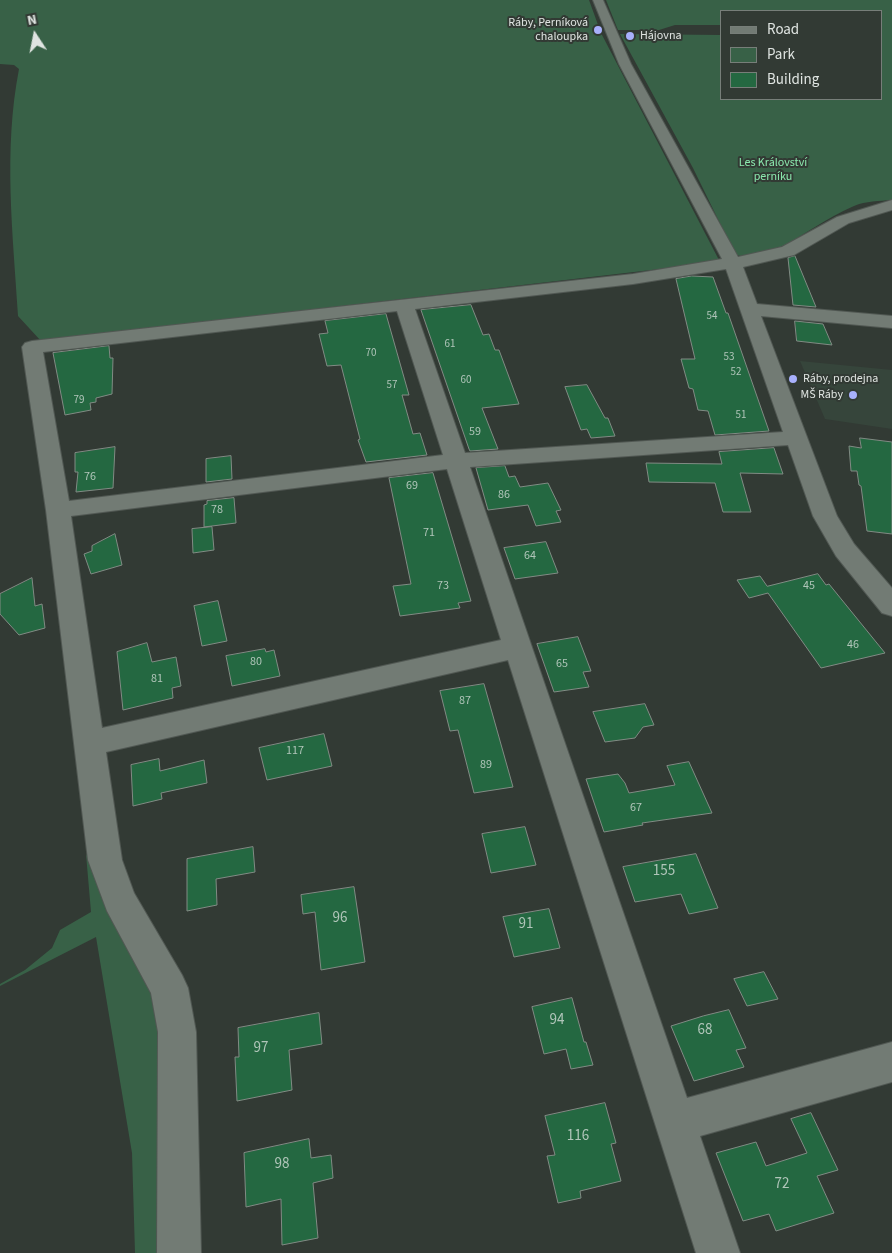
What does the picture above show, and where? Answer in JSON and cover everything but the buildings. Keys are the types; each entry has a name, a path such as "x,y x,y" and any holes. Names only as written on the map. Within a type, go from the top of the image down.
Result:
{"street":[{"path":"598,0 625,64 733,264 825,516 845,550 892,606"},
{"path":"178,1253 177,1032 169,988 119,900 105,860 58,510 32,346 634,279 733,264 788,251 843,220 892,205"},
{"path":"404,304 718,1253"},
{"path":"750,309 892,322"},
{"path":"58,510 455,461 797,438"},
{"path":"90,743 518,647"},
{"path":"676,1122 892,1062"}],"shaded area":[{"name":"MŠ Ráby","path":"800,361 892,370 892,429 825,419"}],"green space":[{"path":"0,0 589,0 601,33 720,262 41,341 18,316 10,162 14,100 19,69 14,65 0,64"},
{"name":"Les Království perníku","path":"606,0 892,0 892,200 868,202 854,206 767,254 744,257 735,254 693,168 620,34 720,35 720,100 882,100 882,10 720,10 720,25 675,25 659,30 618,30"},
{"path":"86,854 159,1001 164,1253 135,1253 132,1153 96,937 0,986 0,984 25,970 52,948 60,930 91,912"}],"place":[{"name":"Ráby, Perníková chaloupka","path":"598,30"},
{"name":"Hájovna","path":"630,36"},
{"name":"Ráby, prodejna","path":"793,379"},
{"name":"MŠ Ráby","path":"853,395"}]}
